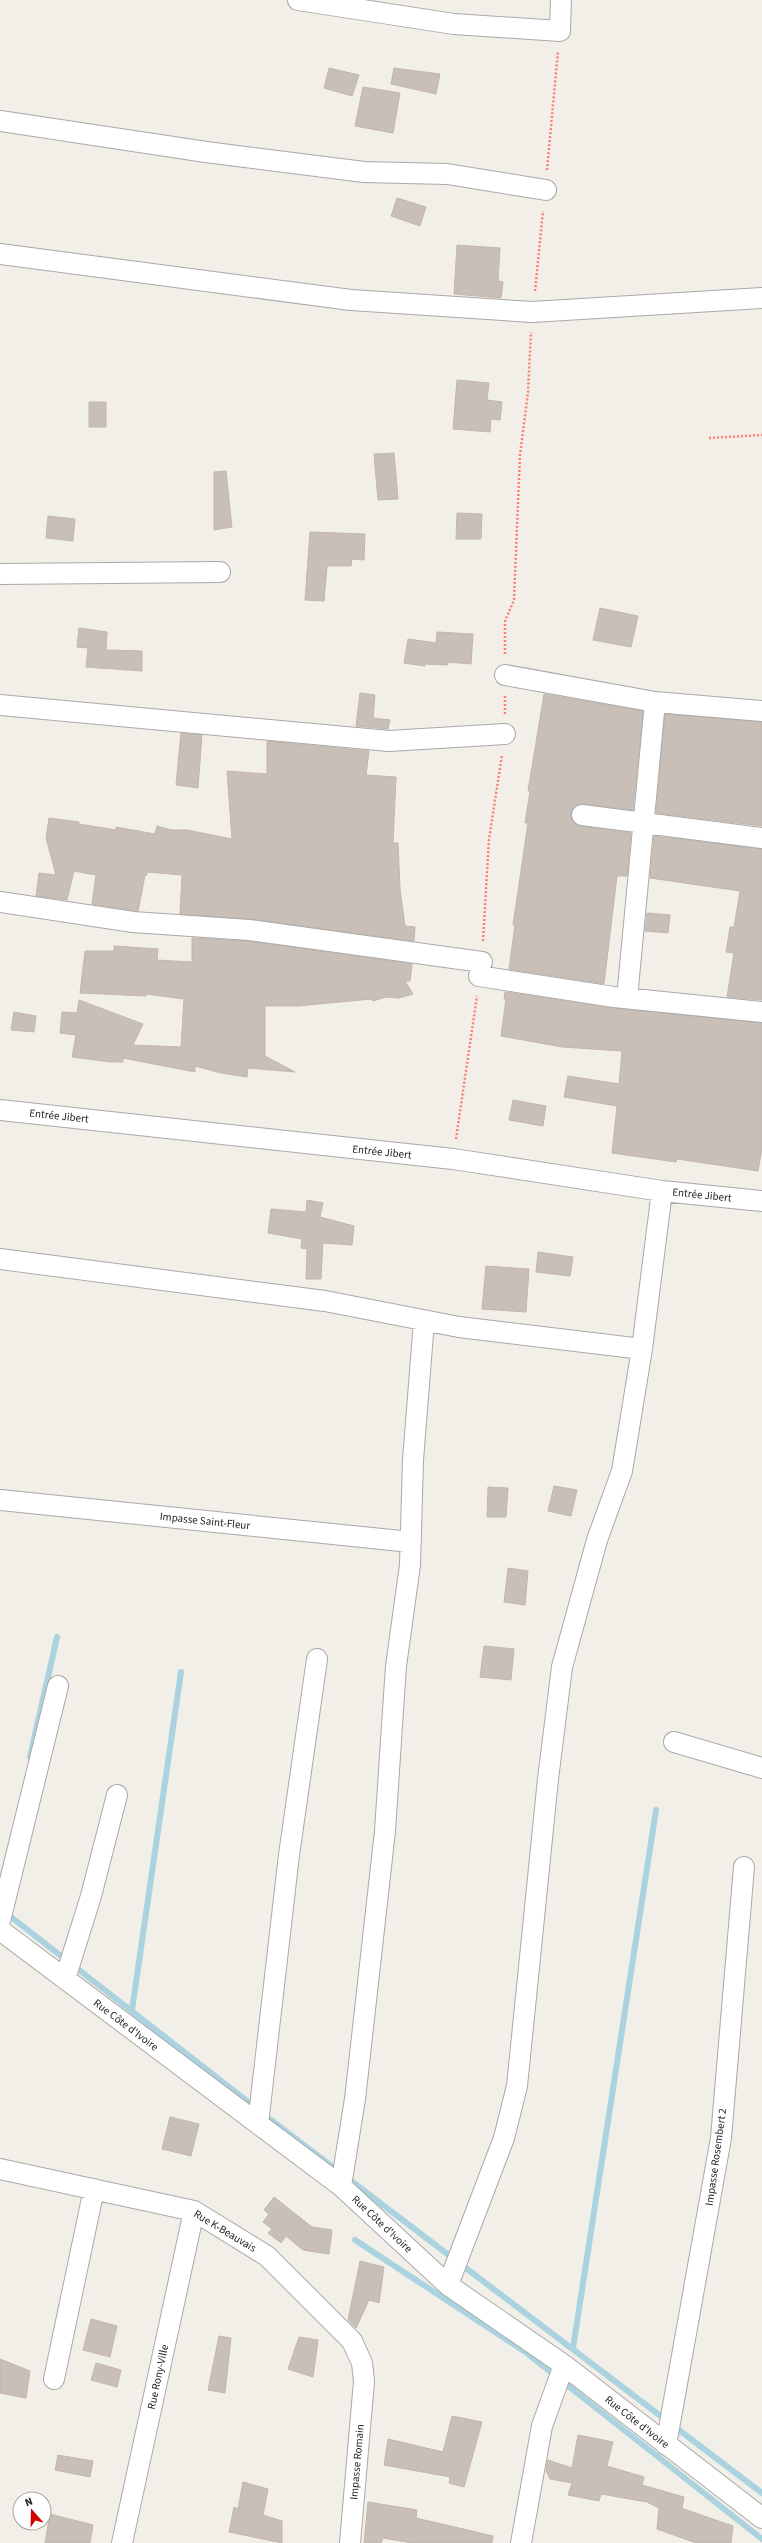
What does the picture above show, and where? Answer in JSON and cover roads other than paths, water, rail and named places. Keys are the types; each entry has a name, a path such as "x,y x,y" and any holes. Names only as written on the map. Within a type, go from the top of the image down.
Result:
{"street":[{"path":"298,0 454,24 560,31 561,0"},
{"path":"0,121 20,122 206,152 364,172 447,174 546,190"},
{"path":"0,254 351,300 532,312 762,298"},
{"path":"0,574 220,572"},
{"path":"505,675 656,702 762,711"},
{"path":"627,998 656,702"},
{"path":"0,706 389,741 505,734"},
{"path":"582,815 762,838"},
{"path":"0,902 133,922 249,930 481,969 627,998 762,1012"},
{"name":"Entrée Jibert","path":"0,1110 453,1160 662,1191 762,1201"},
{"path":"448,2285 504,2138 517,2086 548,1779 562,1667 597,1540 622,1471 642,1349 662,1191"},
{"path":"0,1259 325,1301 459,1327 642,1349"},
{"path":"341,2186 355,2099 385,1831 396,1666 410,1565 414,1460 424,1321"},
{"name":"Impasse Saint-Fleur","path":"0,1500 411,1542"},
{"path":"258,2124 275,1988 289,1855 317,1659"},
{"path":"0,1921 58,1686"},
{"path":"674,1742 762,1768"},
{"path":"65,1979 91,1896 117,1795"},
{"name":"Impasse Rosembert 2","path":"666,2445 722,2138 744,1867"},
{"name":"Rue Côte d'Ivoire","path":"0,1930 341,2186 448,2285 564,2365 762,2518"},
{"name":"Rue K-Beauvais","path":"0,2169 194,2211 267,2256 352,2341 362,2363 364,2381"},
{"path":"54,2379 94,2189"},
{"name":"Rue Rony-Ville","path":"122,2543 194,2211"},
{"path":"521,2543 542,2426 564,2365"},
{"name":"Impasse Romain","path":"350,2543 364,2381"}],"waterway":[{"path":"30,1757 57,1637"},
{"path":"132,2010 181,1672"},
{"path":"573,2348 656,1810"},
{"path":"6,1913 256,2108"},
{"path":"263,2114 762,2493"},
{"path":"355,2240 524,2351 762,2539"}]}
